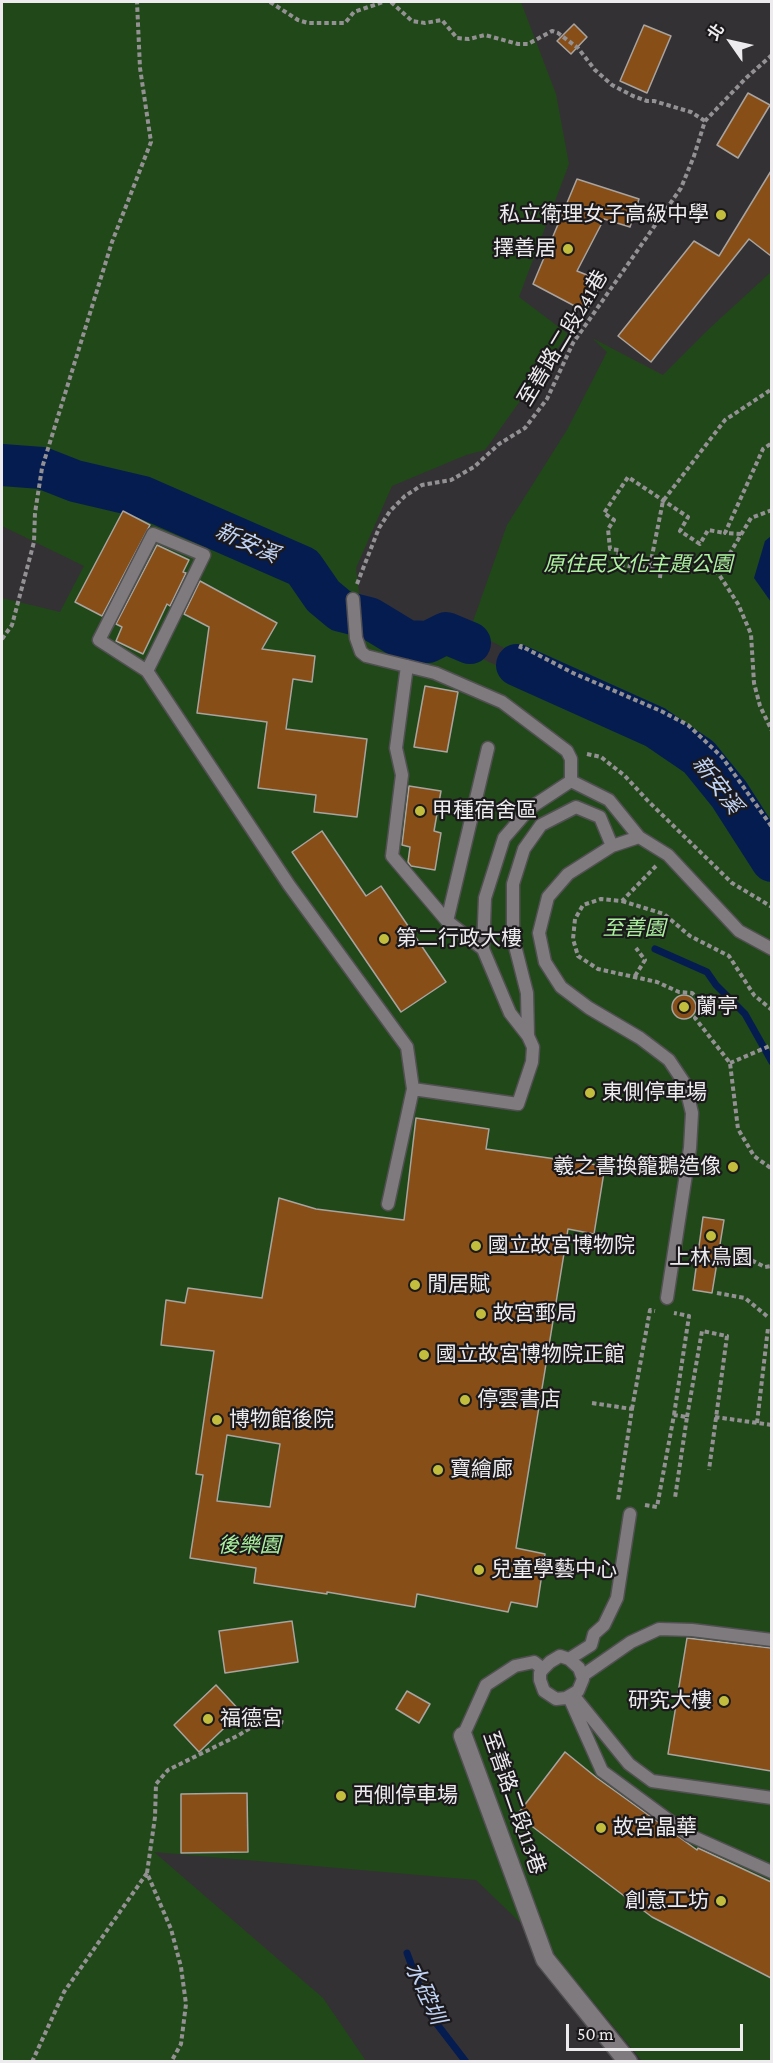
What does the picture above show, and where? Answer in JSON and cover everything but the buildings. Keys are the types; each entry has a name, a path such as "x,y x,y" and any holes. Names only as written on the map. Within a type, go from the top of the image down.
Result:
{"street":[{"name":"至善路二段113巷","path":"463,1736 545,1959 628,2061"}],"lane":[{"path":"147,671 204,555 153,534 99,640 147,671 288,885 407,1047 413,1089 388,1204"},
{"path":"353,599 357,644 366,656 435,674 502,702 567,751 571,759 571,781"},
{"path":"407,666 396,748 402,775 392,856 447,921 483,949"},
{"path":"447,921 488,748"},
{"path":"571,781 609,800 639,837 668,855 739,931 771,949"},
{"path":"413,1089 518,1104 532,1062 533,1047 528,1036 510,1013 483,949 485,898 504,838 530,808 571,781"},
{"path":"528,1036 527,993 513,938 513,884 524,849 541,825 576,807 600,817 612,846"},
{"path":"639,837 612,846 568,874 548,897 539,933 545,962 561,987 589,1008 640,1038 669,1060 685,1084 692,1113 690,1148 667,1298"},
{"name":"至善路二段113巷","path":"463,1736 486,1685 514,1666 534,1662 543,1669 549,1662 560,1656 569,1659 591,1645 594,1634 604,1625 617,1598 632,1509"},
{"path":"582,1676 631,1642 659,1629 693,1629 771,1640"},
{"path":"543,1669 540,1673 540,1680 547,1694 556,1699 571,1696 582,1684 582,1676 576,1664 569,1659"},
{"path":"571,1696 629,1764 652,1781 771,1798"},
{"path":"571,1696 602,1771 689,1835 771,1872"}],"path":[{"path":"2,639 12,625 34,542 35,513 42,468 112,242 151,142 140,68 137,2"},
{"path":"270,2 298,20 308,23 345,23 354,12 383,2"},
{"path":"391,2 412,21 425,23 442,20 457,38 469,39 484,35 518,44 528,44 552,31 558,33 578,48 595,70 612,85 647,101 691,112 705,121"},
{"name":"至善路二段241巷","path":"353,599 379,528 390,511 405,496 422,485 451,480 474,467 499,444 525,428 547,399 573,343 681,188 705,121 771,55"},
{"path":"650,566 663,501 725,420 771,389"},
{"path":"725,534 763,449 771,443"},
{"path":"662,567 634,567 617,564 619,550 610,549 608,529 614,520 604,513 628,477 688,518 680,531 700,544 708,530 725,534 741,534"},
{"path":"771,510 751,518 718,573 738,604 751,634 754,683 760,706 771,731"},
{"path":"660,578 662,556"},
{"path":"520,649 521,646 573,673 688,725 722,757 771,827"},
{"path":"571,759 581,753 601,757 625,776 732,882 771,907"},
{"path":"622,901 662,860"},
{"path":"771,1010 754,995 729,956 690,936 664,914 622,901 601,899 584,905 575,919 573,939 578,956 598,969 657,982 679,992 692,993 700,1001 700,1012 695,1018 730,1063 738,1129 754,1156 771,1169"},
{"path":"635,976 645,960 636,948"},
{"path":"730,1063 771,1045"},
{"path":"722,1257 751,1260 765,1268 771,1266"},
{"path":"717,1293 745,1298 768,1317"},
{"path":"623,1501 618,1500 650,1310 660,1311"},
{"path":"632,1509 657,1507 689,1316 670,1313"},
{"path":"757,1423 768,1328"},
{"path":"675,1498 702,1331 727,1336 709,1470"},
{"path":"592,1403 632,1409"},
{"path":"674,1415 687,1417"},
{"path":"715,1417 771,1425"},
{"path":"32,2061 64,1992 147,1873 155,1817 156,1784 168,1770 239,1735 266,1718 285,1723"},
{"path":"147,1873 171,1929 181,1967 186,2004 180,2044 171,2061"}],"green space":[{"path":"2,2 521,2 556,94 569,164 519,297 568,334 485,450 466,455 392,486 356,568 364,633 424,658 455,646 638,732 687,766 754,862 771,878 771,2061 642,2061 556,1957 476,1880 154,1852 323,1998 366,2061 2,2061 2,598 60,612 84,566 2,526"},
{"name":"原住民文化主題公園","path":"771,272 771,842 714,756 666,721 546,670 470,630 507,525 567,430 607,352 592,338 663,375"}],"water":[{"path":"771,536 771,602 754,578 765,541"}],"waterway":[{"name":"新安溪","path":"2,465 42,468 75,481 143,497 303,567 323,596 341,611 369,618 407,641 428,642 446,633 470,643"},
{"name":"新安溪","path":"517,665 655,727 699,757 729,794 772,861"},
{"path":"655,949 707,972 716,985 745,1014 772,1062"},
{"name":"水硿圳","path":"407,1953 430,2015 466,2062"}],"place":[{"name":"私立衛理女子高級中學","path":"721,215"},
{"name":"擇善居","path":"568,249"},
{"name":"甲種宿舍區","path":"420,811"},
{"name":"第二行政大樓","path":"384,939"},
{"name":"蘭亭","path":"684,1007"},
{"name":"東側停車場","path":"590,1093"},
{"name":"羲之書換籠鵝造像","path":"733,1167"},
{"name":"上林鳥園","path":"711,1236"},
{"name":"國立故宮博物院","path":"476,1246"},
{"name":"閒居賦","path":"415,1285"},
{"name":"故宮郵局","path":"481,1314"},
{"name":"國立故宮博物院正館","path":"424,1355"},
{"name":"停雲書店","path":"465,1400"},
{"name":"博物館後院","path":"217,1420"},
{"name":"寶繪廊","path":"438,1470"},
{"name":"兒童學藝中心","path":"479,1570"},
{"name":"研究大樓","path":"724,1701"},
{"name":"福德宮","path":"208,1719"},
{"name":"西側停車場","path":"341,1796"},
{"name":"故宮晶華","path":"601,1828"},
{"name":"創意工坊","path":"721,1901"}],"park label":[{"name":"至善園","path":"634,929"},
{"name":"後樂園","path":"249,1546"}]}
